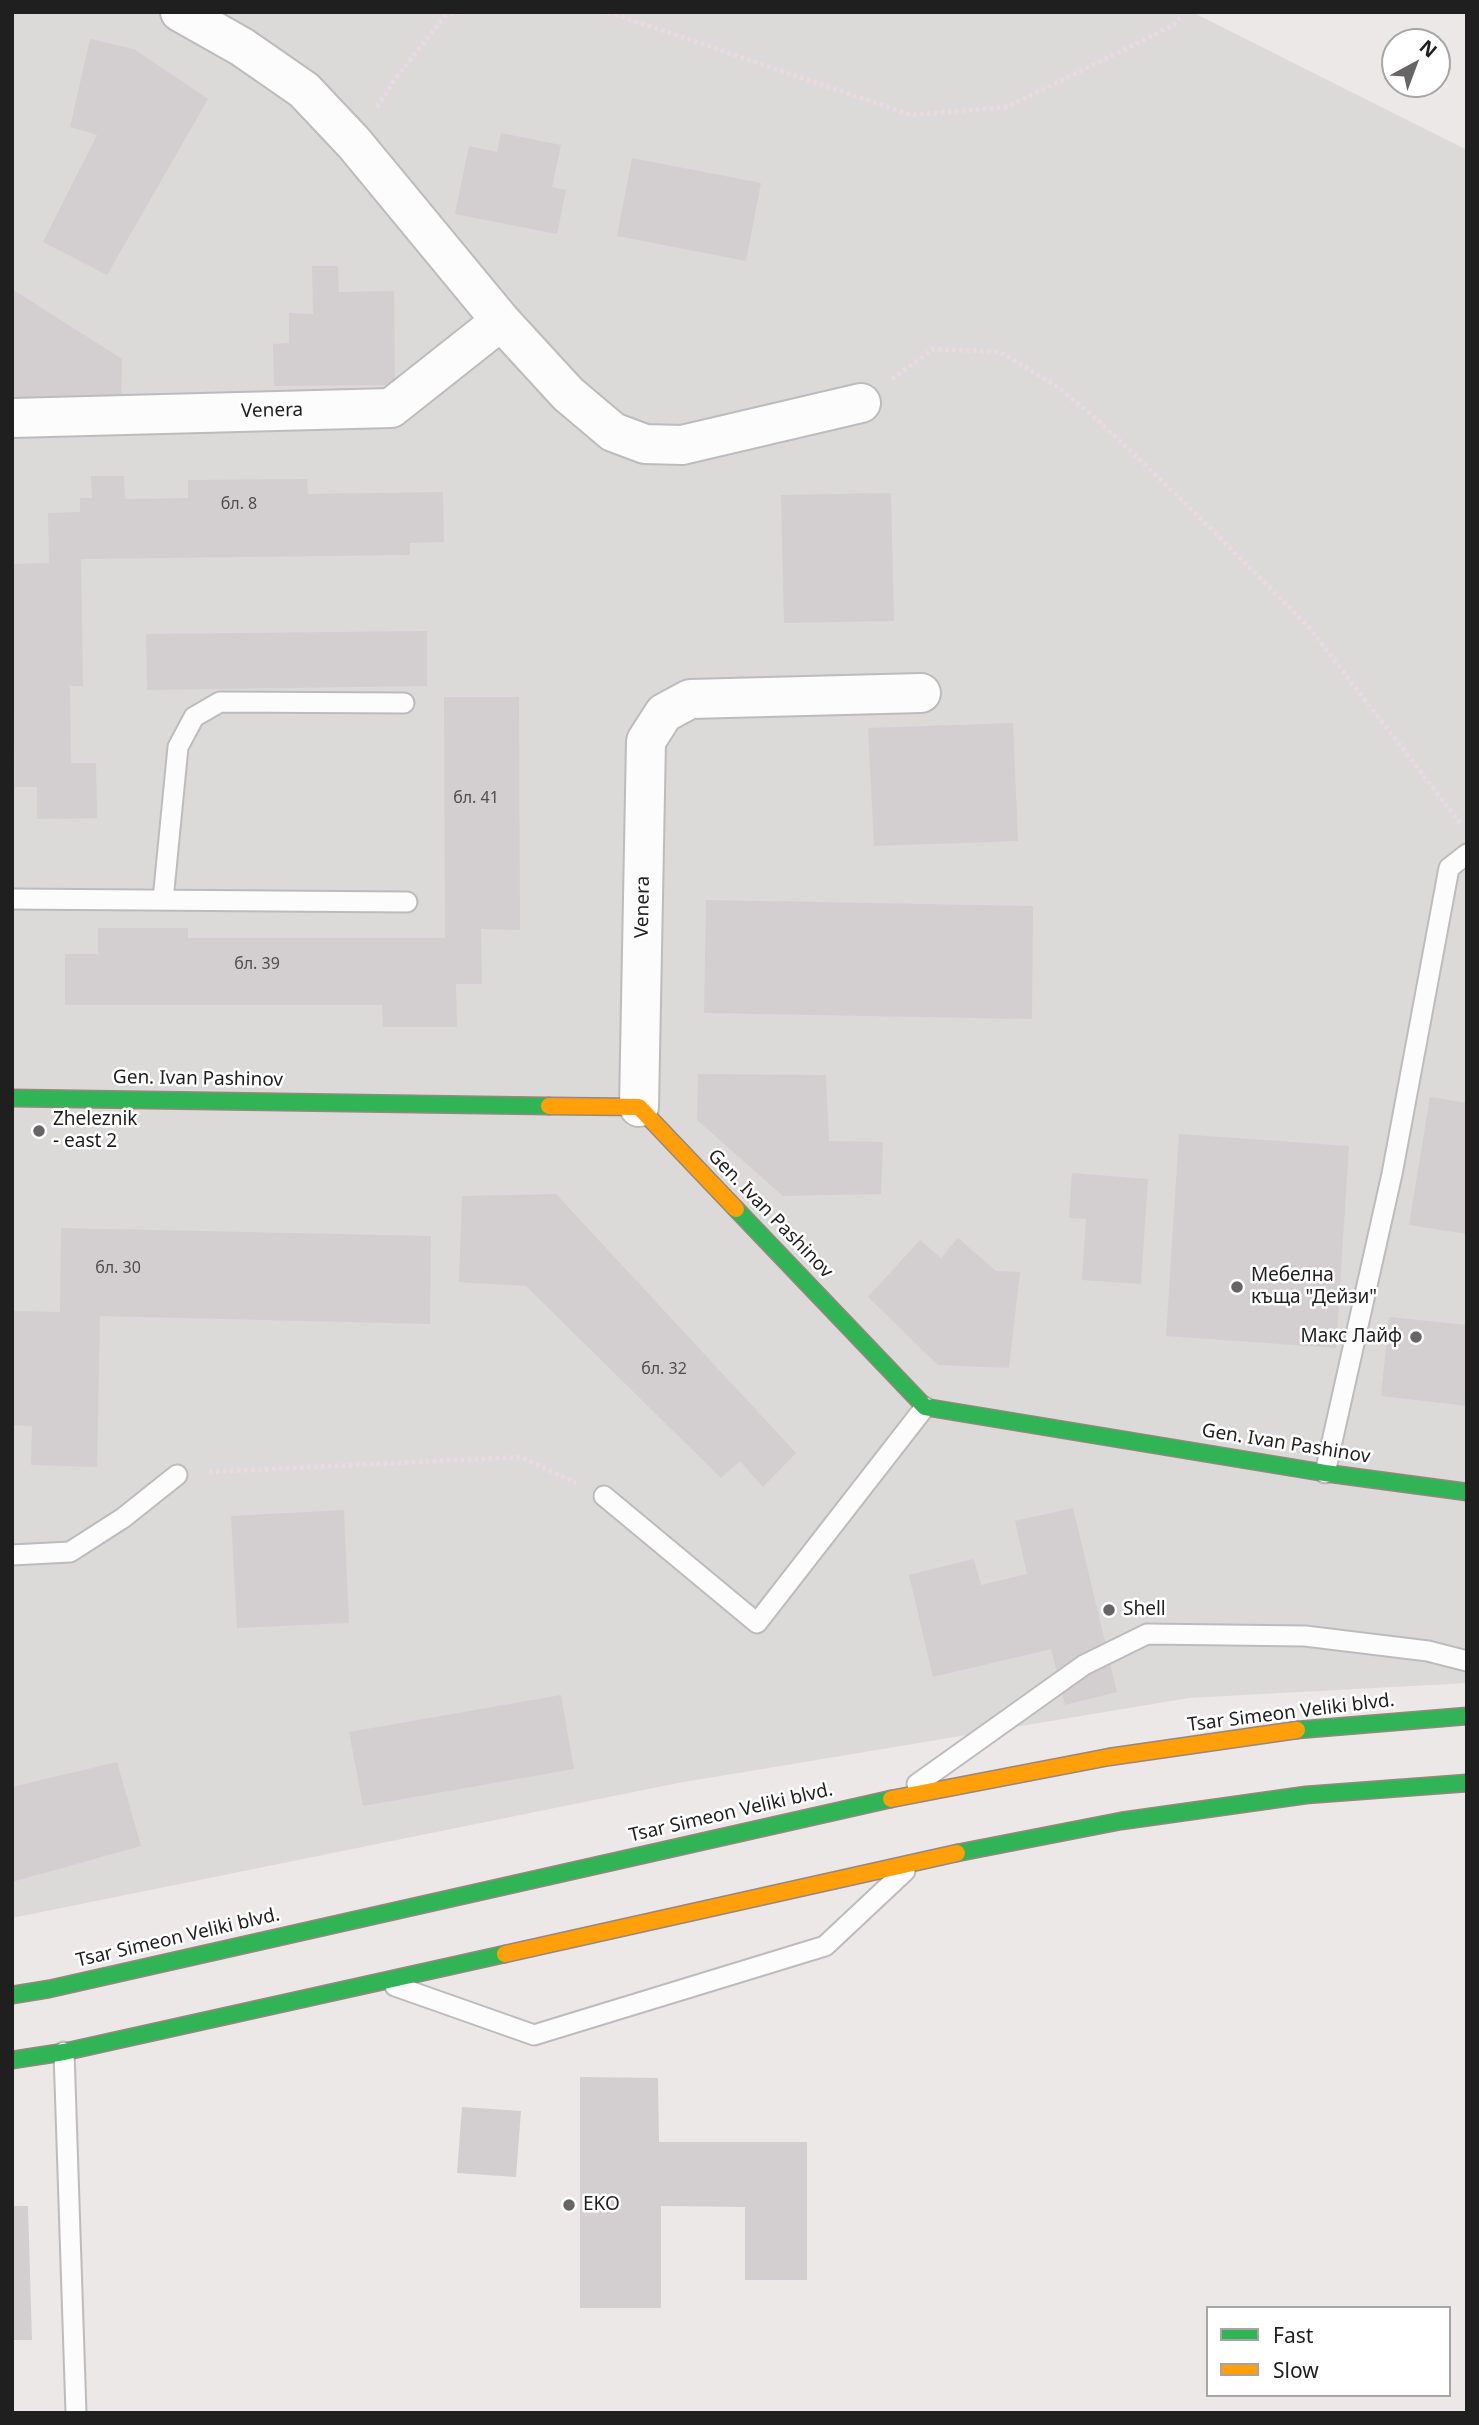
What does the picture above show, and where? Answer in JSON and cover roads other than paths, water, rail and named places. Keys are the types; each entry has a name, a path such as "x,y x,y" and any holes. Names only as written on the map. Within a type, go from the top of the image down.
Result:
{"main road":[{"name":"Gen. Ivan Pashinov","path":"12,1098 639,1107 925,1407 1325,1473 1467,1492"},
{"name":"Tsar Simeon Veliki blvd.","path":"12,1995 49,1989 898,1797 1122,1755 1326,1727 1467,1716"},
{"path":"12,2060 64,2052 384,1982 915,1861 1134,1819 1306,1795 1467,1783"}],"street":[{"path":"180,12 242,47 304,90 354,143 501,321 568,394 613,432 645,444 682,445 861,402"},
{"name":"Venera","path":"12,418 391,408 501,321"},
{"name":"Venera","path":"639,1107 646,741 664,713 690,699 921,693"}],"lane":[{"path":"163,900 178,747 194,716 220,702 404,703"},
{"path":"1325,1473 1392,1174 1449,868 1467,854"},
{"path":"12,899 407,902"},
{"path":"604,1496 757,1623 925,1407"},
{"path":"12,1555 70,1552 123,1518 177,1475"},
{"path":"898,1797 1084,1665 1147,1634 1305,1636 1428,1651 1467,1661"},
{"path":"384,1982 534,2035 825,1946 915,1861"},
{"path":"64,2052 76,2413"}],"place":[{"name":"Zheleznik - east 2","path":"39,1131"},
{"name":"Мебелна къща \"Дейзи\"","path":"1237,1287"},
{"name":"Макс Лайф","path":"1416,1337"},
{"name":"Shell","path":"1109,1610"},
{"name":"EKO","path":"569,2205"}]}
